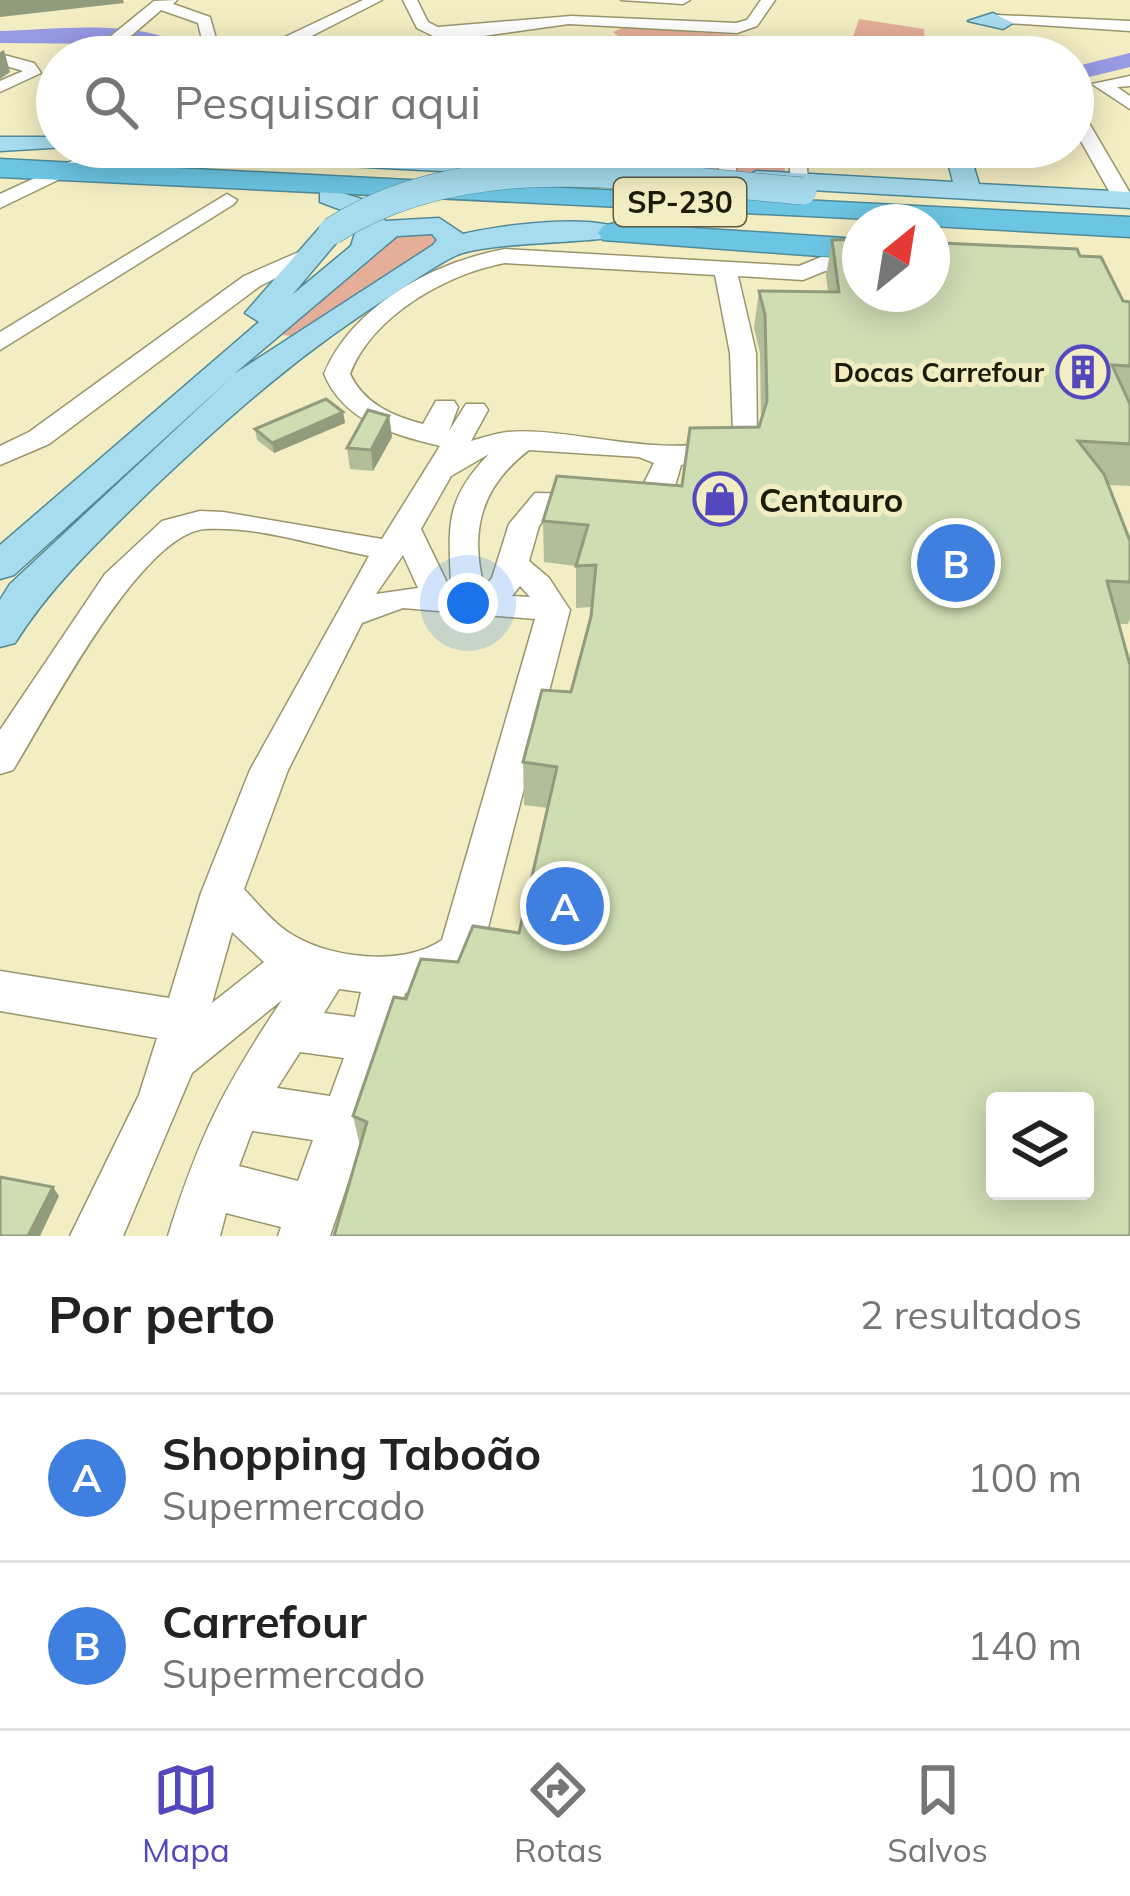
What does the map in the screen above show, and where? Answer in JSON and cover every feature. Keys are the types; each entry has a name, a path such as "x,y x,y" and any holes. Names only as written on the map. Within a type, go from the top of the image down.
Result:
{"highway":[{"path":"122,168 330,214 842,248"},
{"name":"SP-230","path":"332,168 1129,211"},
{"name":"SP-230","path":"488,168 1129,211"},
{"path":"958,252 1130,243"},
{"path":"1052,257 1130,254"}],"main road":[{"path":"606,168 802,186"},
{"path":"330,214 352,214 397,194 472,178 802,186 947,168 1129,211"},
{"path":"330,214 371,214 362,254"},
{"path":"203,384 309,256 330,214"},
{"path":"0,566 203,384 390,228 410,223 450,232 443,251"},
{"path":"0,633 25,594 60,556 245,382 443,251 506,233 612,233"}],"street":[{"path":"299,36 375,0"},
{"path":"410,0 422,25 435,32 517,27 559,15 737,28 752,23 768,0"},
{"path":"628,0 683,0"},
{"path":"993,24 1016,0"},
{"path":"121,36 136,16 164,2 206,20 210,36"},
{"path":"993,24 1123,27"},
{"path":"993,24 1123,27"},
{"path":"0,59 28,67 33,74 0,89"},
{"path":"0,89 36,77"},
{"path":"1124,81 1100,84 1130,104"},
{"path":"1106,123 1129,211"},
{"path":"0,202 37,168"},
{"path":"656,174 657,168"},
{"path":"728,168 728,178"},
{"path":"800,168 802,186"},
{"path":"0,343 227,200"},
{"path":"39,438 252,281 309,256"},
{"path":"443,438 379,416 349,397 337,380 339,361 365,329 470,262 505,256 735,294 821,265 842,266"},
{"path":"803,273 803,302"},
{"path":"0,457 70,424 243,298 277,292"},
{"path":"435,474 478,448 516,440 644,449 669,459 738,446 748,428 735,294"},
{"path":"96,1236 191,1038 222,893 269,770 348,616 398,540 435,474 443,438 464,410 516,440"},
{"path":"466,602 458,553 473,490 516,440"},
{"path":"466,602 515,566 524,524 545,499 645,504 658,493 669,459"},
{"path":"0,760 88,620 137,556 168,528 200,520 398,540 466,602"},
{"path":"222,893 266,941 314,964 388,973 433,970 460,951 554,610 538,585 515,566"},
{"path":"348,616 391,598 554,610"},
{"path":"194,1236 239,1106 289,1030 314,964"},
{"path":"0,991 191,1038 314,964"},
{"path":"209,1184 309,1223 373,1040 388,973"},
{"path":"289,1030 373,1040"},
{"path":"239,1106 344,1121"}],"shaded area":[{"path":"859,19 924,29 924,36 853,36"},
{"path":"624,27 752,36 618,36 613,32"},
{"path":"785,168 785,178 666,170"},
{"path":"417,230 445,237 291,336 281,335 395,234"}],"building":[{"path":"832,240 842,240 842,312 950,312 950,243 1077,249 1080,256 1101,257 1123,301 1130,302 1130,366 1112,365 1130,404 1130,444 1078,441 1104,474 1130,541 1130,582 1107,581 1130,665 1130,1236 334,1236 367,1122 353,1116 394,997 406,999 421,959 458,962 473,926 519,933 557,767 523,762 542,690 571,692 591,617 596,565 576,566 588,525 543,521 557,476 682,486 690,428 759,427 767,401 765,315 759,291 839,292"},
{"path":"326,399 343,412 272,443 255,429"},
{"path":"368,410 389,416 371,450 347,448"},
{"path":"0,1177 53,1187 28,1236 0,1236"}],"waterway":[{"path":"0,37 36,36"},
{"path":"1094,69 1130,60"}],"place":[{"name":"Docas Carrefour","path":"1083,372"},
{"name":"Centauro","path":"720,499"},
{"name":"Carrefour","path":"956,563"},
{"name":"Shopping Taboão","path":"565,906"}]}
